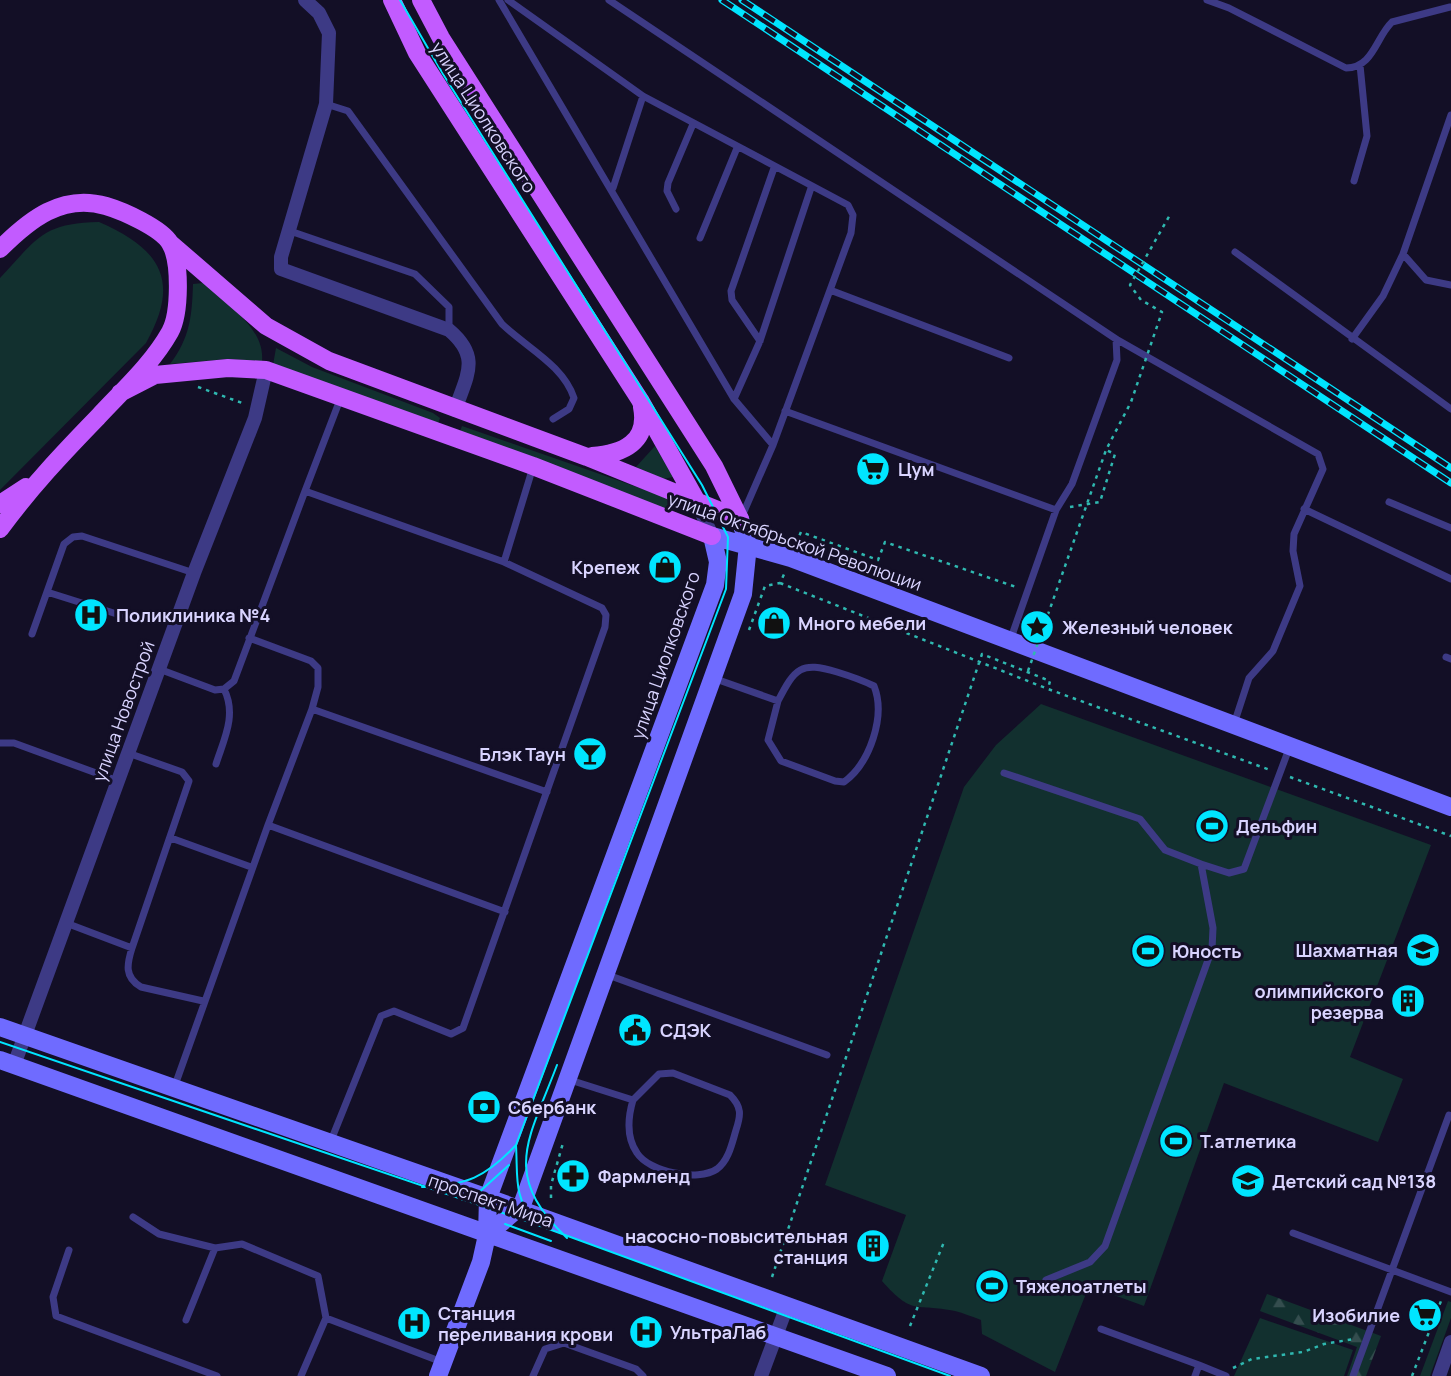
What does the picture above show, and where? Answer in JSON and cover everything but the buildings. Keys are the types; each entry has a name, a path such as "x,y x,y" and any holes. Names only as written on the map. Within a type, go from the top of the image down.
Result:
{"main road":[{"name":"улица Циолковского","path":"392,0 417,52 640,400 697,502"},
{"name":"улица Циолковского","path":"421,0 441,38 714,466 740,519 748,545 743,594 565,1078 520,1210"},
{"name":"улица Октябрьской Революции","path":"0,249 23,225 53,207 79,202 104,205 123,212 170,243 266,326 288,341 330,361 455,410 587,457 740,519"},
{"path":"0,529 35,481 153,358 172,329 178,298 177,271 170,243"},
{"name":"улица Октябрьской Революции","path":"120,394 155,375 228,368 266,370 533,466 712,536 748,545 1010,639 1451,807"},
{"path":"587,457 614,455 636,441 642,431 640,400"},
{"path":"447,435 455,410"},
{"path":"0,504 35,481"},
{"name":"улица Циолковского","path":"440,1369 481,1262 487,1235 488,1198 715,585 718,562 712,536"},
{"name":"проспект Мира","path":"0,1027 488,1198 981,1376"},
{"name":"проспект Мира","path":"7,1062 887,1376"},
{"path":"487,1235 520,1210"}],"street":[{"path":"304,0 320,13 328,33 326,104 280,263 285,273 449,330 463,342 470,354 468,372 455,410"},
{"name":"улица Новострой","path":"7,1062 24,1035 66,923 194,573 255,418 266,370"},
{"name":"улица Циолковского","path":"697,502 712,536"},
{"path":"761,1376 787,1306"},
{"path":"1445,1368 1451,1342"}],"lane":[{"path":"499,0 734,399 773,445"},
{"path":"508,0 643,96 811,188 848,205 853,215 851,233 773,445 740,519"},
{"path":"609,0 1116,338 1318,454 1323,469 1304,509 1293,542 1300,586 1273,650 1249,678 1234,724"},
{"path":"1208,0 1229,8 1346,68 1360,65 1368,59 1392,22 1451,7"},
{"path":"1354,181 1367,135 1360,65"},
{"path":"612,188 643,96"},
{"path":"326,104 348,111 502,324 526,347 557,368 574,398 569,409 553,419"},
{"path":"1352,339 1382,296 1403,254 1451,115"},
{"path":"676,208 669,198 668,183 693,124"},
{"path":"700,238 737,148"},
{"path":"760,341 732,300 730,291 774,168"},
{"path":"734,399 760,341 811,188"},
{"path":"290,231 415,274 449,307 449,330"},
{"path":"1235,252 1451,409"},
{"path":"1403,254 1426,280 1451,285"},
{"path":"830,290 1009,358"},
{"path":"1010,639 1056,510 1072,484 1117,360 1116,338"},
{"path":"159,669 215,690 225,689 234,681 341,396"},
{"path":"785,411 1056,510"},
{"path":"504,562 533,466"},
{"path":"305,491 504,562 594,603 606,615 605,627 463,1028 451,1034 394,1012 381,1016 330,1144"},
{"path":"1389,502 1451,528"},
{"path":"1304,509 1451,579"},
{"path":"32,635 64,544 77,536 194,573"},
{"path":"47,592 120,615 155,614 177,619"},
{"path":"174,1089 251,867 318,687 318,668 311,661 249,638"},
{"path":"816,665 874,686 880,700 879,711 863,764 844,782 780,761 768,740 778,701 786,684 803,667 816,665"},
{"path":"712,677 778,701"},
{"path":"216,764 231,710 225,689"},
{"path":"312,709 547,792"},
{"path":"0,743 14,743 118,780"},
{"path":"1004,773 1140,819 1165,850 1229,873 1244,869 1290,745"},
{"path":"128,752 187,776 188,788 127,964 133,982 151,990 204,1001"},
{"path":"268,825 505,912"},
{"path":"170,838 251,867"},
{"path":"1046,1280 1098,1257 1111,1232 1212,949 1213,928 1201,863"},
{"path":"66,923 132,948"},
{"path":"604,973 827,1055"},
{"path":"673,1073 730,1095 737,1102 740,1118 723,1162 704,1175 690,1177 646,1162 636,1153 630,1133 628,1119 633,1100 659,1074 673,1073"},
{"path":"565,1078 633,1100"},
{"path":"1353,1376 1448,1115"},
{"path":"133,1217 159,1234 215,1248 242,1244 318,1276 326,1318 301,1376"},
{"path":"1293,1233 1448,1291"},
{"path":"186,1321 215,1248"},
{"path":"69,1250 53,1297 56,1316 217,1376"},
{"path":"326,1318 440,1369"},
{"path":"1101,1329 1226,1376"},
{"path":"533,1376 545,1349 564,1343 636,1369 643,1376"},
{"path":"1195,1376 1199,1365"},
{"path":"186,1376 189,1366"}],"path":[{"path":"1028,671 1106,450 1131,402 1161,312 1142,300 1130,285 1171,213"},
{"path":"186,383 247,405 250,395"},
{"path":"1100,502 1115,454 1106,450"},
{"path":"780,583 981,660 1048,690 1451,836"},
{"path":"772,1277 982,654 1050,681 1048,690"},
{"path":"911,1326 944,1242"},
{"path":"1412,1376 1448,1291"},
{"path":"1226,1376 1240,1363 1252,1359 1303,1352 1368,1335"}],"green space":[{"path":"99,222 137,244 159,269 163,285 157,321 146,343 0,490 0,278 33,243 52,230 80,223"},
{"path":"203,283 251,327 261,349 262,361 227,359 170,364 182,345 189,326 193,284"},
{"path":"276,348 312,367 433,413 440,418 437,426 273,365"},
{"path":"462,426 683,503 679,510 661,508 459,434"},
{"path":"655,446 673,477 663,479 636,467"},
{"name":"Юность","path":"1041,704 1431,845 1350,1057 1403,1079 1378,1142 1224,1083 1144,1306 1089,1286 1055,1372 982,1334 981,1320 955,1311 908,1304 892,1292 882,1281 906,1215 825,1185 964,787 996,745"},
{"path":"1267,1294 1381,1336 1366,1376 1347,1376 1357,1347 1260,1311"},
{"path":"1448,1301 1451,1302 1451,1318 1430,1376 1420,1376"},
{"path":"1260,1318 1353,1350 1344,1376 1234,1376"}],"tram line":[{"path":"400,0 443,74 702,485 728,537 726,589 516,1145 495,1165 474,1178 422,1187"},
{"path":"0,1042 535,1224 950,1376"},
{"path":"557,1065 530,1136 526,1156 527,1175 533,1195 546,1215 567,1238"},
{"path":"516,1145 520,1195 535,1224"},
{"path":"462,1200 477,1194 509,1165"},
{"path":"505,1224 551,1241"}],"railway":[{"path":"722,0 1451,483"},
{"path":"742,0 1451,468"}],"place":[{"name":"Цум","path":"873,469"},
{"name":"Крепеж","path":"665,567"},
{"name":"Поликлиника №4","path":"91,615"},
{"name":"Много мебели","path":"774,623"},
{"name":"Железный человек","path":"1037,627"},
{"name":"Блэк Таун","path":"590,754"},
{"name":"Дельфин","path":"1212,826"},
{"name":"Шахматная","path":"1423,950"},
{"name":"Юность","path":"1148,951"},
{"name":"олимпийского резерва","path":"1408,1001"},
{"name":"СДЭК","path":"635,1030"},
{"name":"Сбербанк","path":"484,1107"},
{"name":"Т.атлетика","path":"1176,1141"},
{"name":"Фармленд","path":"573,1176"},
{"name":"Детский сад №138","path":"1248,1181"},
{"name":"насосно-повысительная станция","path":"873,1246"},
{"name":"Тяжелоатлеты","path":"992,1286"},
{"name":"Изобилие","path":"1425,1315"},
{"name":"Станция переливания крови","path":"414,1323"},
{"name":"УльтраЛаб","path":"646,1332"}]}
